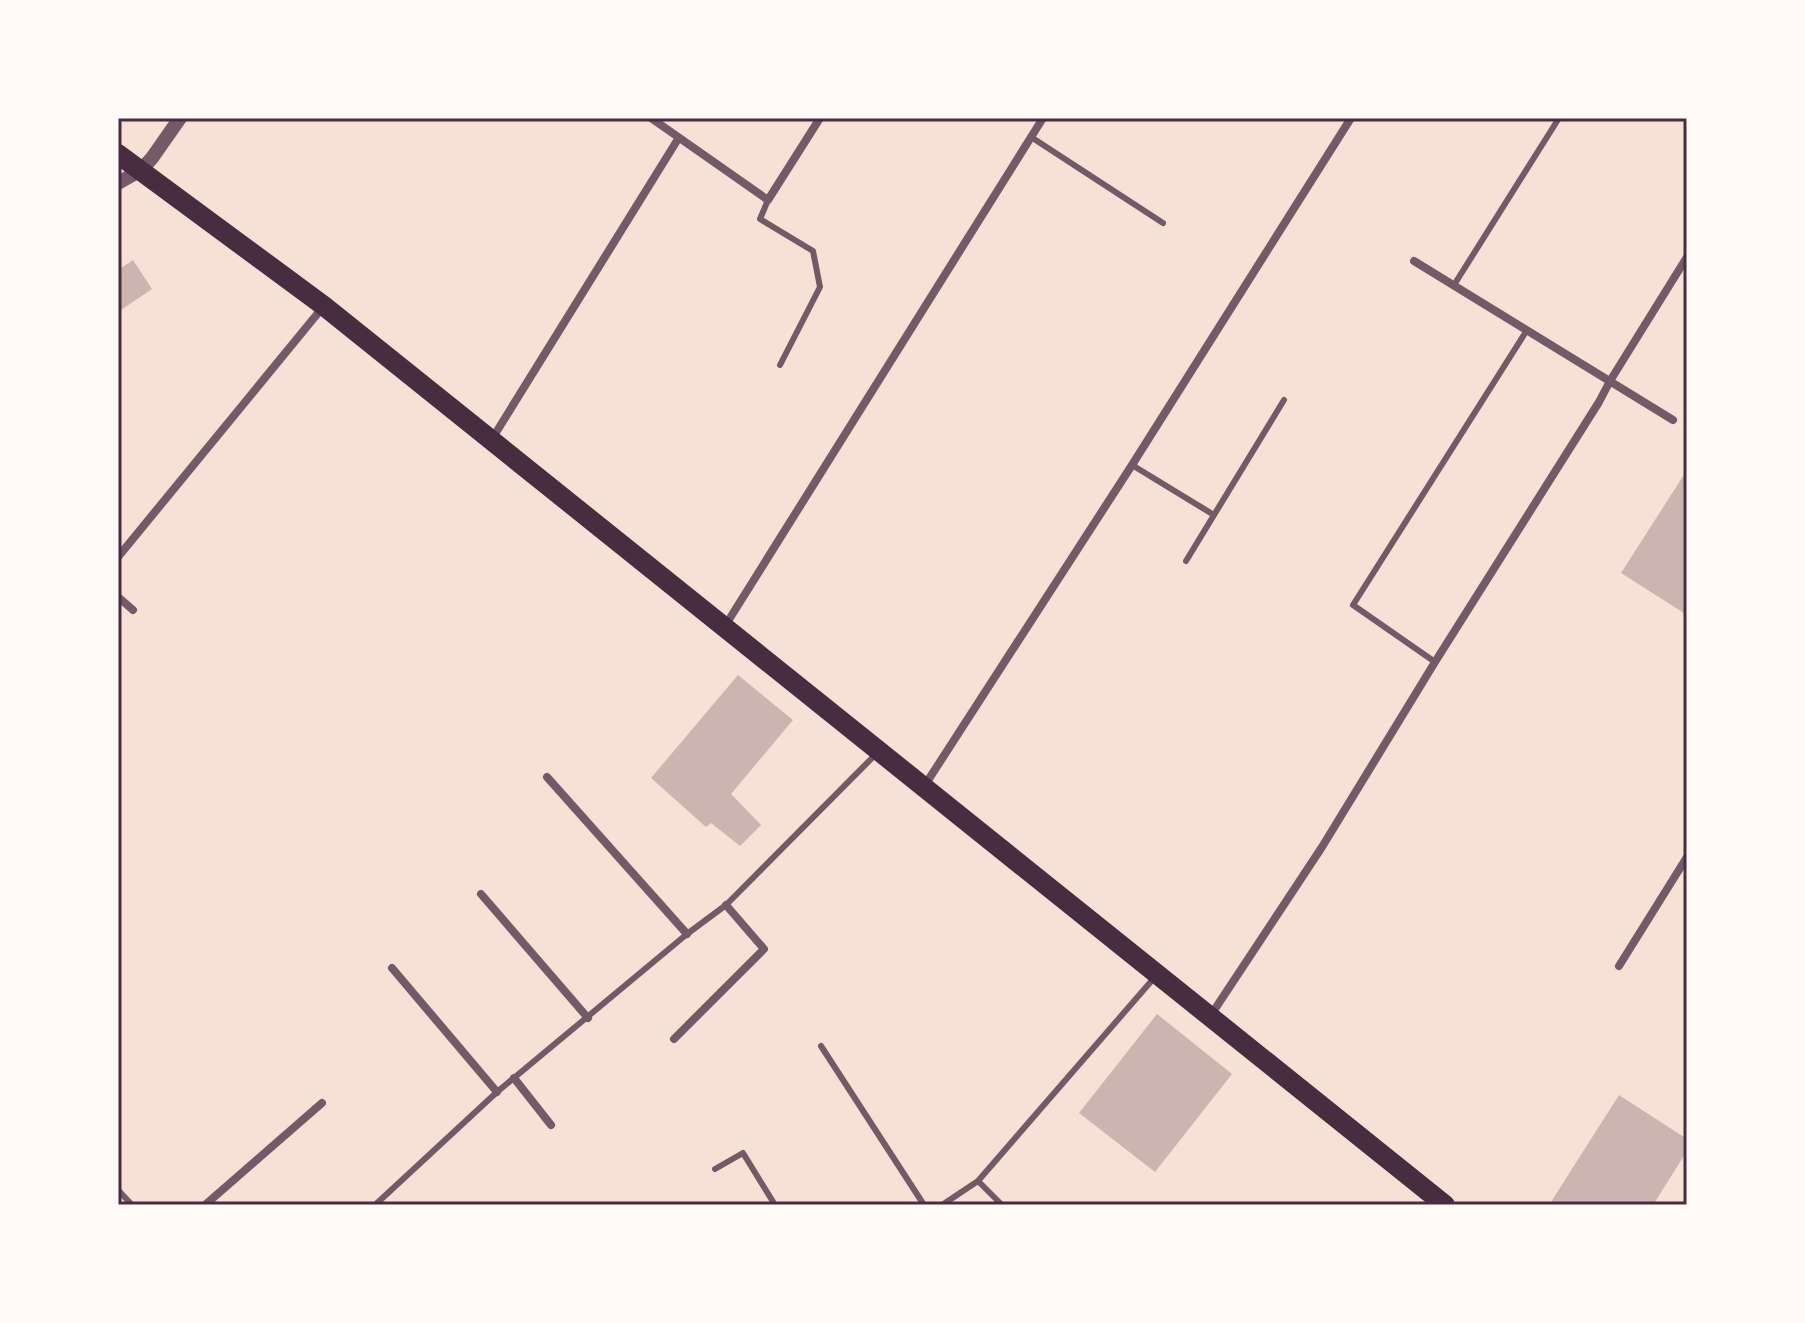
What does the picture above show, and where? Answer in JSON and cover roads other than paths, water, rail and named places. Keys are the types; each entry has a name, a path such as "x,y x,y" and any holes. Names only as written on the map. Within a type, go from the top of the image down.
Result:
{"main road":[{"path":"118,154 324,306 492,439 1445,1205"}],"street":[{"path":"118,183 141,170 180,118"},
{"path":"651,118 768,200 820,118"},
{"path":"725,627 1043,118"},
{"path":"923,788 1351,118"},
{"path":"492,439 678,139"},
{"path":"1210,1016 1322,847 1687,257"},
{"path":"1414,261 1673,420"},
{"path":"118,557 324,306"},
{"path":"118,597 133,610"},
{"path":"547,777 687,934"},
{"path":"1619,966 1687,857"},
{"path":"481,894 588,1018"},
{"path":"674,1039 764,949 726,905"},
{"path":"392,968 497,1092"},
{"path":"514,1078 551,1125"},
{"path":"205,1205 322,1103"}],"lane":[{"path":"1454,285 1559,118"},
{"path":"1031,137 1163,223"},
{"path":"768,200 760,219 813,251 820,287 780,365"},
{"path":"1435,662 1353,605 1527,330"},
{"path":"1186,561 1284,400"},
{"path":"1132,465 1214,515"},
{"path":"375,1205 497,1092 726,905 879,751"},
{"path":"942,1205 978,1181 1158,973"},
{"path":"821,1046 924,1205"},
{"path":"715,1169 743,1153 775,1205"},
{"path":"978,1181 1002,1205"},
{"path":"118,1190 132,1205"}]}
